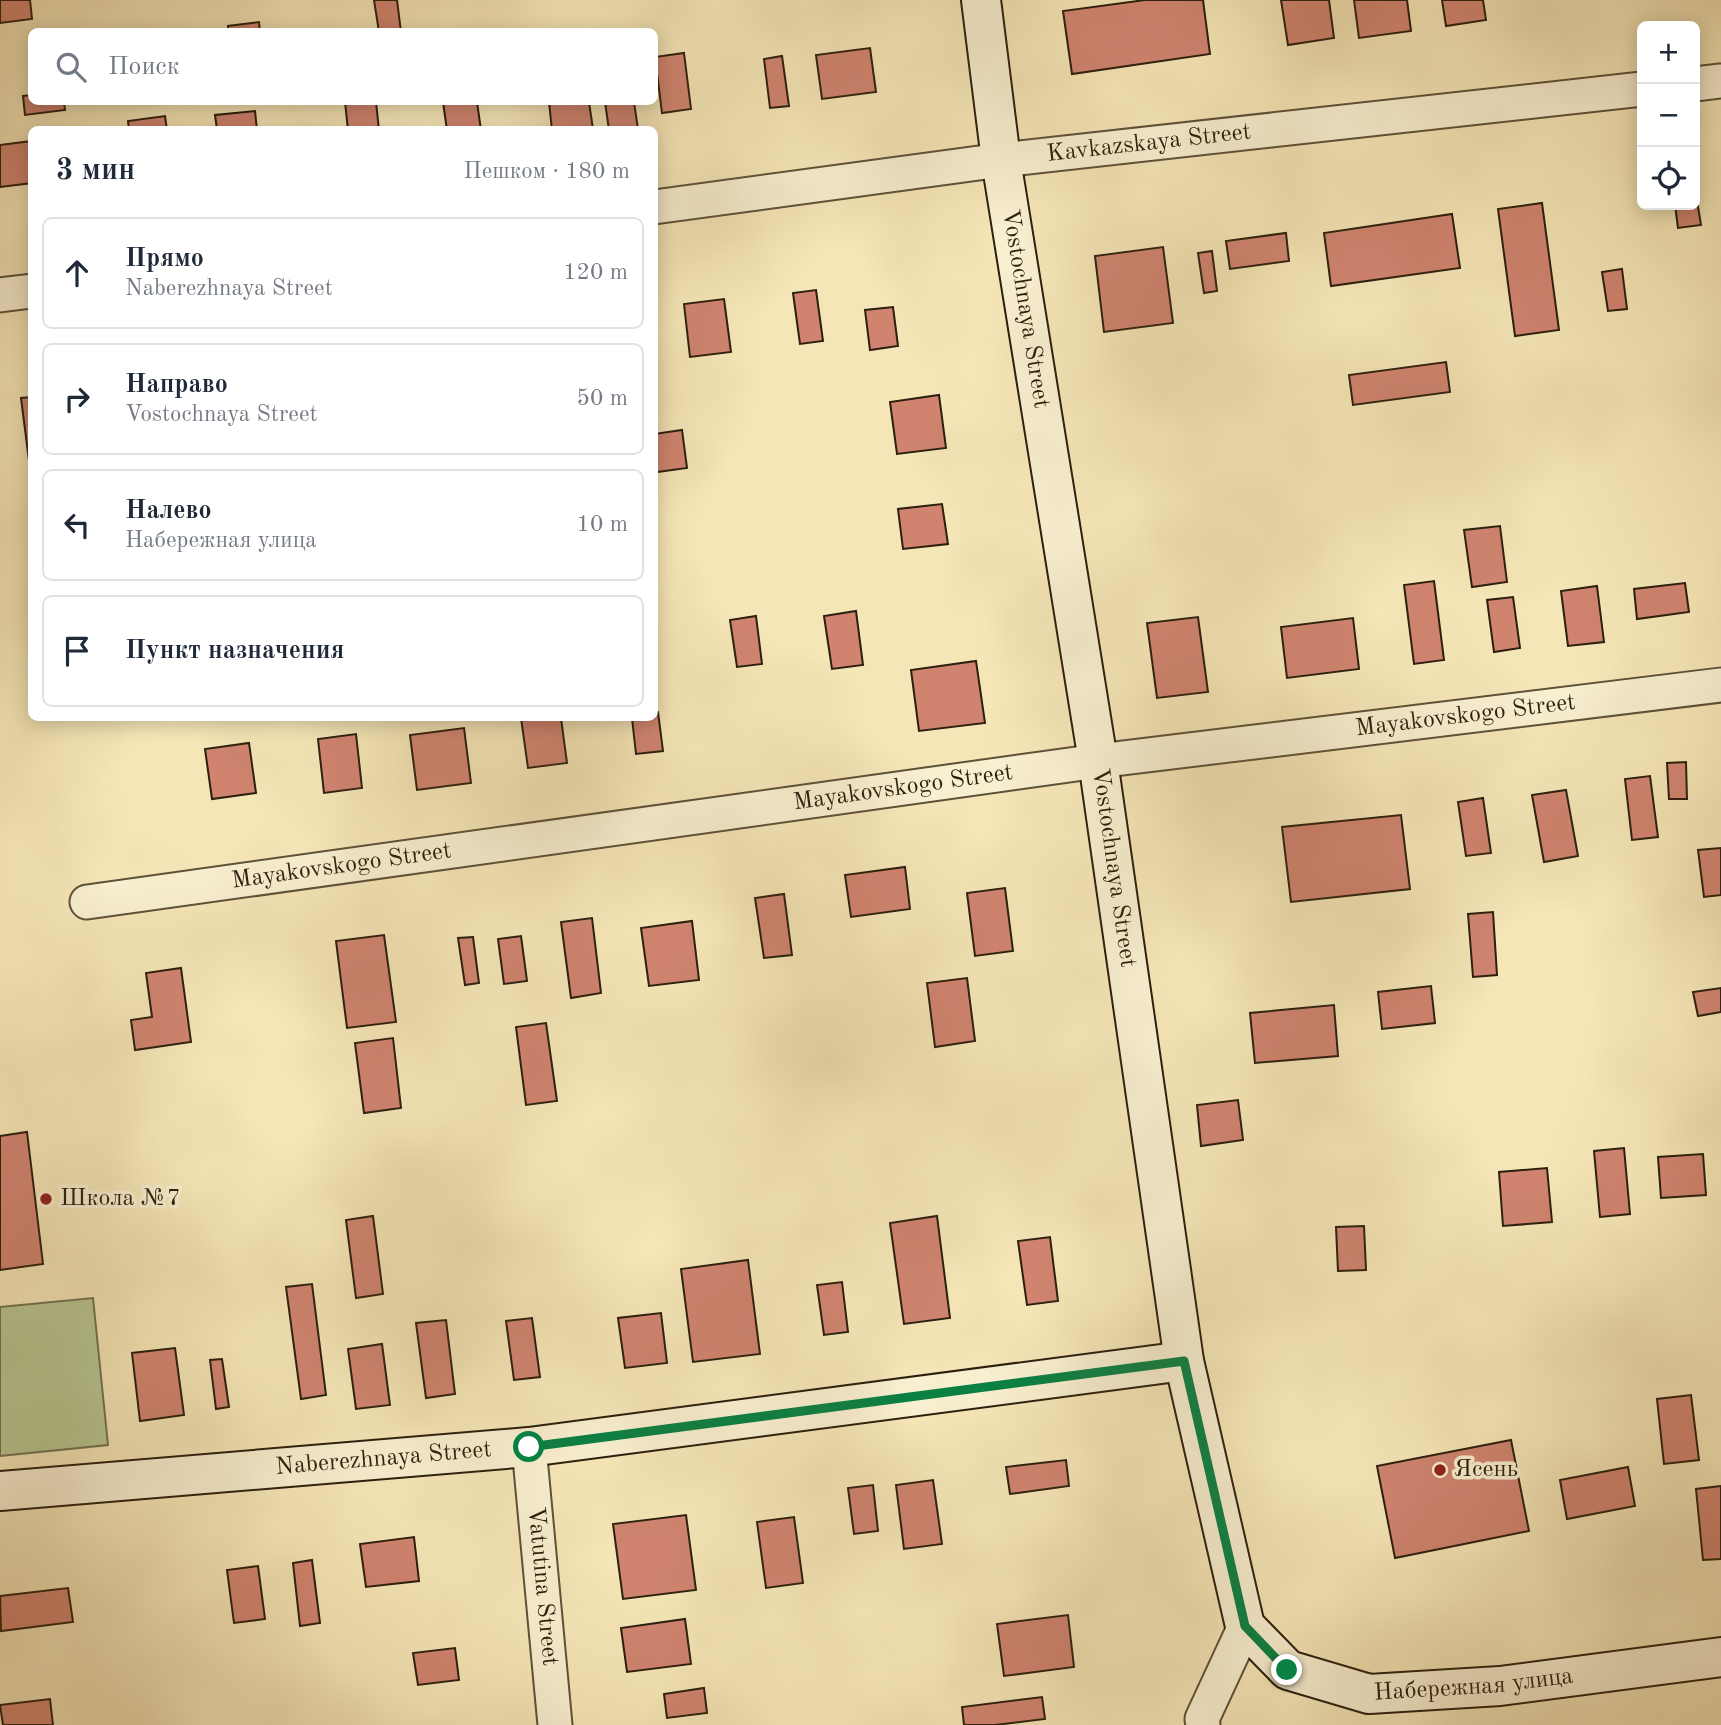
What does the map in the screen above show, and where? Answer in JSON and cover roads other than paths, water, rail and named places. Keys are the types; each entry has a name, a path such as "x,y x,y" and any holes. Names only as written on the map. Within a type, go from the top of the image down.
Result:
{"main road":[{"name":"Vostochnaya Street","path":"981,0 1001,160 1098,761 1184,1361 1245,1626"},
{"name":"Naberezhnaya Street","path":"0,1491 529,1447 1184,1361"},
{"name":"Набережная улица","path":"1245,1626 1287,1670 1369,1694 1500,1686 1721,1657"}],"street":[{"path":"1700,83 1721,81"},
{"name":"Kavkazskaya Street","path":"658,206 1001,160 1637,90"},
{"path":"0,295 28,292"},
{"name":"Mayakovskogo Street","path":"86,902 1098,761 1721,685"},
{"name":"Vatutina Street","path":"529,1447 555,1725"},
{"path":"1203,1725 1202,1719 1245,1626"}],"place":[{"name":"Школа №7","path":"46,1199"},
{"name":"Ясень","path":"1440,1470"}]}
